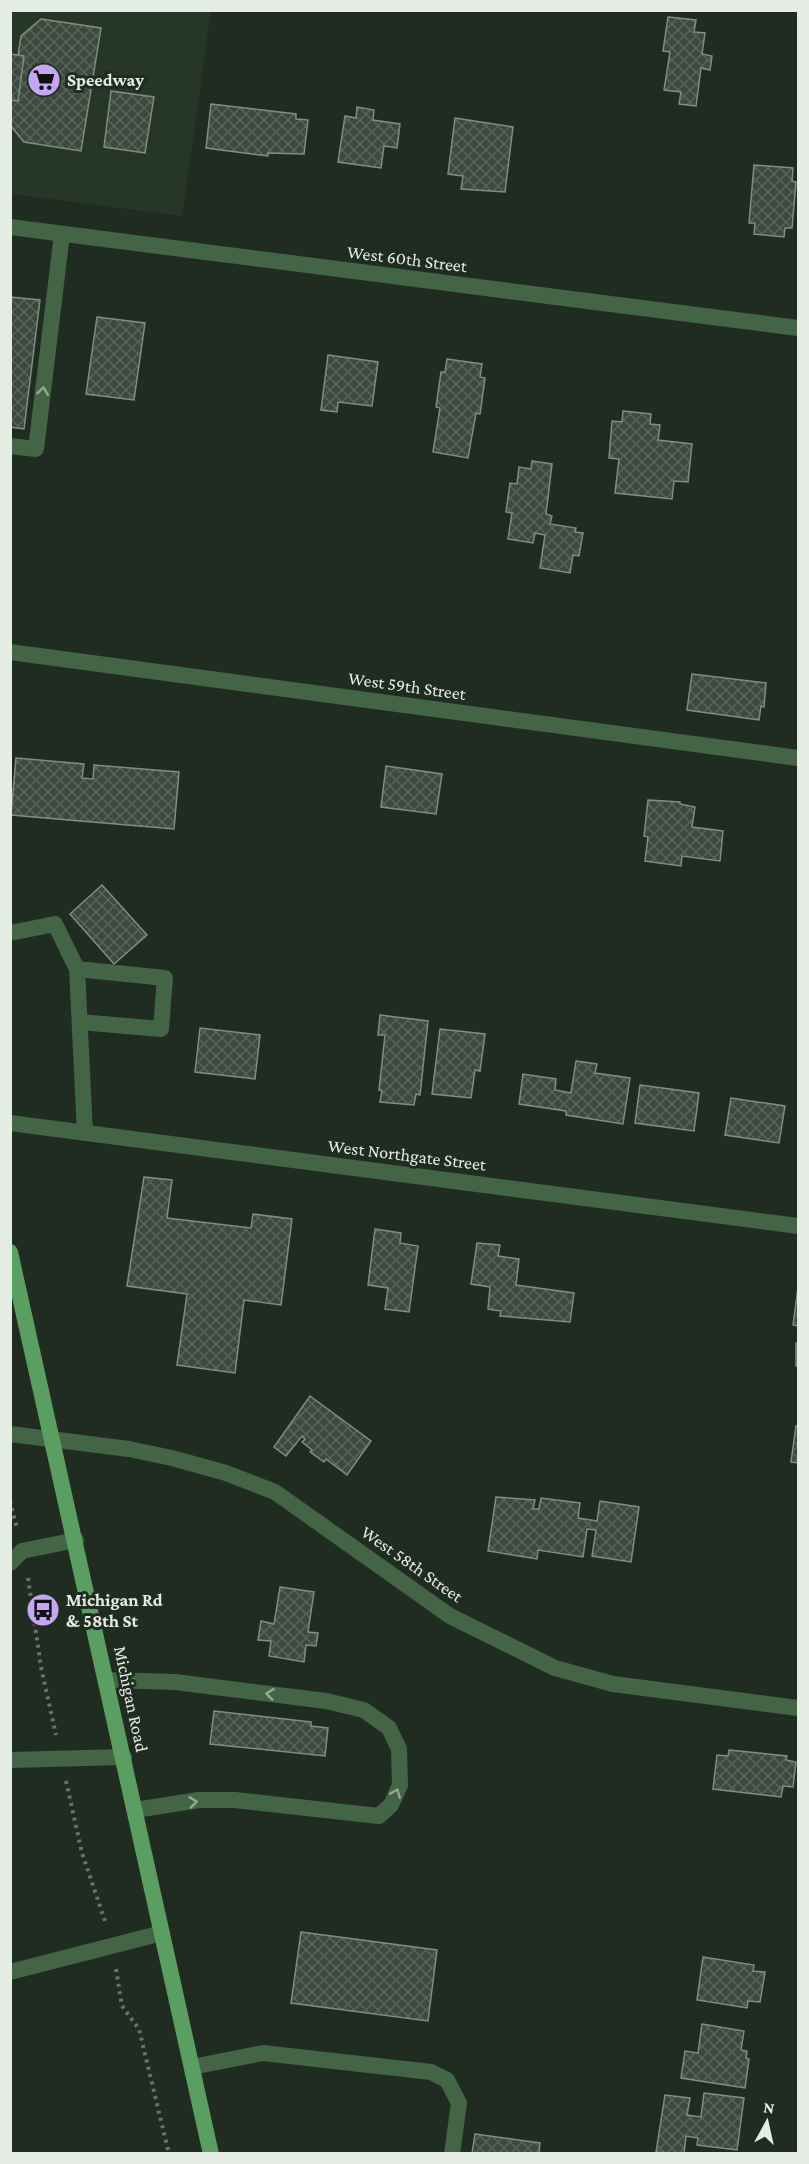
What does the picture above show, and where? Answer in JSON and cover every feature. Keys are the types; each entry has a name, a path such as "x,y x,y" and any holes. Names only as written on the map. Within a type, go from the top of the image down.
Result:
{"main road":[{"name":"Michigan Road","path":"10,1252 54,1440 211,2154"}],"street":[{"name":"West 60th Street","path":"10,227 798,328"},
{"path":"10,446 36,449 62,234"},
{"name":"West 59th Street","path":"10,652 798,758"},
{"path":"10,933 55,924 77,969 85,1133"},
{"path":"77,969 165,978 161,1029 80,1022"},
{"name":"West Northgate Street","path":"10,1123 798,1226"},
{"name":"West 58th Street","path":"10,1434 129,1449 172,1458 226,1473 275,1492 450,1616 555,1668 613,1684 798,1708"},
{"path":"16,1557 76,1540"},
{"path":"106,1680 175,1682 326,1701 364,1710 389,1728 399,1749 400,1785 392,1805 379,1816 235,1800 199,1800 135,1810"},
{"path":"10,1760 62,1761 124,1757"},
{"path":"10,1972 162,1933"},
{"path":"192,2067 263,2053 430,2072 447,2080 459,2103 452,2154"}],"path":[{"path":"10,1501 16,1557 30,1586 41,1667 82,1853 113,1946 122,2006 139,2029 169,2154"}],"shaded area":[{"path":"11,11 211,11 182,216 11,194"}],"building":[{"path":"668,17 696,20 694,32 705,33 702,54 712,56 710,70 701,68 696,106 679,104 681,92 664,90 670,52 663,51"},
{"path":"41,19 101,28 81,151 24,142 10,125 10,106 21,36"},
{"path":"10,54 24,56 18,101 10,100"},
{"path":"111,91 154,97 145,153 104,147"},
{"path":"211,104 296,114 296,119 308,120 304,154 268,153 268,156 206,148"},
{"path":"357,107 374,110 373,120 400,124 397,148 384,146 381,168 338,162 345,116 356,118"},
{"path":"455,118 513,127 505,192 461,189 463,176 448,174"},
{"path":"754,165 793,168 792,181 796,182 792,228 785,228 784,237 754,234 755,223 749,223"},
{"path":"10,297 40,300 24,429 10,427"},
{"path":"97,317 145,323 134,400 86,394"},
{"path":"328,355 378,362 372,406 338,402 337,412 321,410"},
{"path":"447,359 482,364 480,377 485,378 480,414 476,413 468,458 433,452 440,408 436,407 441,372 445,372"},
{"path":"623,411 651,414 650,424 660,425 658,440 692,444 688,482 674,481 672,499 615,493 619,459 609,458 612,421 622,422"},
{"path":"532,461 552,464 546,514 552,516 550,524 576,528 575,532 583,533 579,556 573,555 570,573 540,568 545,535 535,533 533,543 508,539 512,513 506,512 510,483 517,484 519,467 531,469"},
{"path":"692,674 766,683 764,707 761,706 759,720 687,710"},
{"path":"16,758 84,764 82,778 93,779 94,765 179,772 174,829 11,815"},
{"path":"386,766 442,774 436,814 381,807"},
{"path":"648,800 680,802 680,804 695,807 692,827 723,831 720,861 682,856 681,866 645,861 648,837 644,836"},
{"path":"102,885 147,935 114,964 70,914"},
{"path":"380,1015 428,1021 420,1095 416,1094 414,1105 380,1102 382,1091 379,1090 385,1035 378,1035"},
{"path":"200,1028 260,1035 255,1079 195,1072"},
{"path":"440,1029 485,1034 480,1071 475,1070 471,1098 432,1094"},
{"path":"576,1061 597,1064 595,1073 630,1078 623,1124 566,1115 566,1111 519,1104 523,1074 556,1079 555,1090 571,1093"},
{"path":"640,1085 699,1093 694,1131 635,1123"},
{"path":"731,1098 785,1106 779,1143 725,1135"},
{"path":"144,1177 172,1180 167,1218 251,1228 253,1214 292,1219 281,1305 244,1300 235,1373 177,1365 187,1294 127,1286"},
{"path":"375,1229 401,1233 400,1243 418,1246 409,1312 385,1309 388,1288 368,1285"},
{"path":"477,1243 500,1245 498,1256 519,1259 516,1285 574,1293 570,1322 500,1316 501,1311 488,1309 490,1287 471,1284"},
{"path":"798,1288 798,1326 793,1325"},
{"path":"796,1343 798,1343 798,1366 796,1366"},
{"path":"310,1396 371,1441 347,1475 326,1459 324,1462 310,1452 312,1450 302,1442 305,1439 302,1436 286,1456 274,1447"},
{"path":"796,1426 798,1427 798,1463 791,1462"},
{"path":"496,1497 535,1500 533,1509 539,1509 541,1498 580,1503 578,1518 597,1521 600,1501 639,1507 631,1562 592,1556 596,1530 587,1529 583,1557 538,1550 537,1559 488,1551"},
{"path":"280,1587 314,1592 308,1632 318,1633 316,1646 306,1645 304,1662 269,1656 271,1641 258,1640 261,1621 274,1624"},
{"path":"214,1711 311,1722 311,1726 328,1728 325,1756 210,1744"},
{"path":"729,1750 787,1756 786,1760 796,1762 793,1787 783,1786 781,1797 713,1789 717,1755 728,1756"},
{"path":"301,1932 437,1950 428,2021 291,2003"},
{"path":"703,1957 754,1965 753,1971 765,1972 760,2002 748,2001 747,2008 697,2000"},
{"path":"702,2024 744,2031 741,2050 747,2051 746,2058 749,2059 745,2088 681,2078 685,2051 698,2053"},
{"path":"704,2093 744,2098 737,2150 697,2145 698,2138 686,2136 684,2154 656,2152 665,2095 690,2098 687,2115 701,2117"},
{"path":"475,2134 540,2143 539,2154 472,2154"}],"place":[{"name":"Speedway","path":"44,80"},
{"name":"Michigan Rd & 58th St","path":"43,1610"}]}
